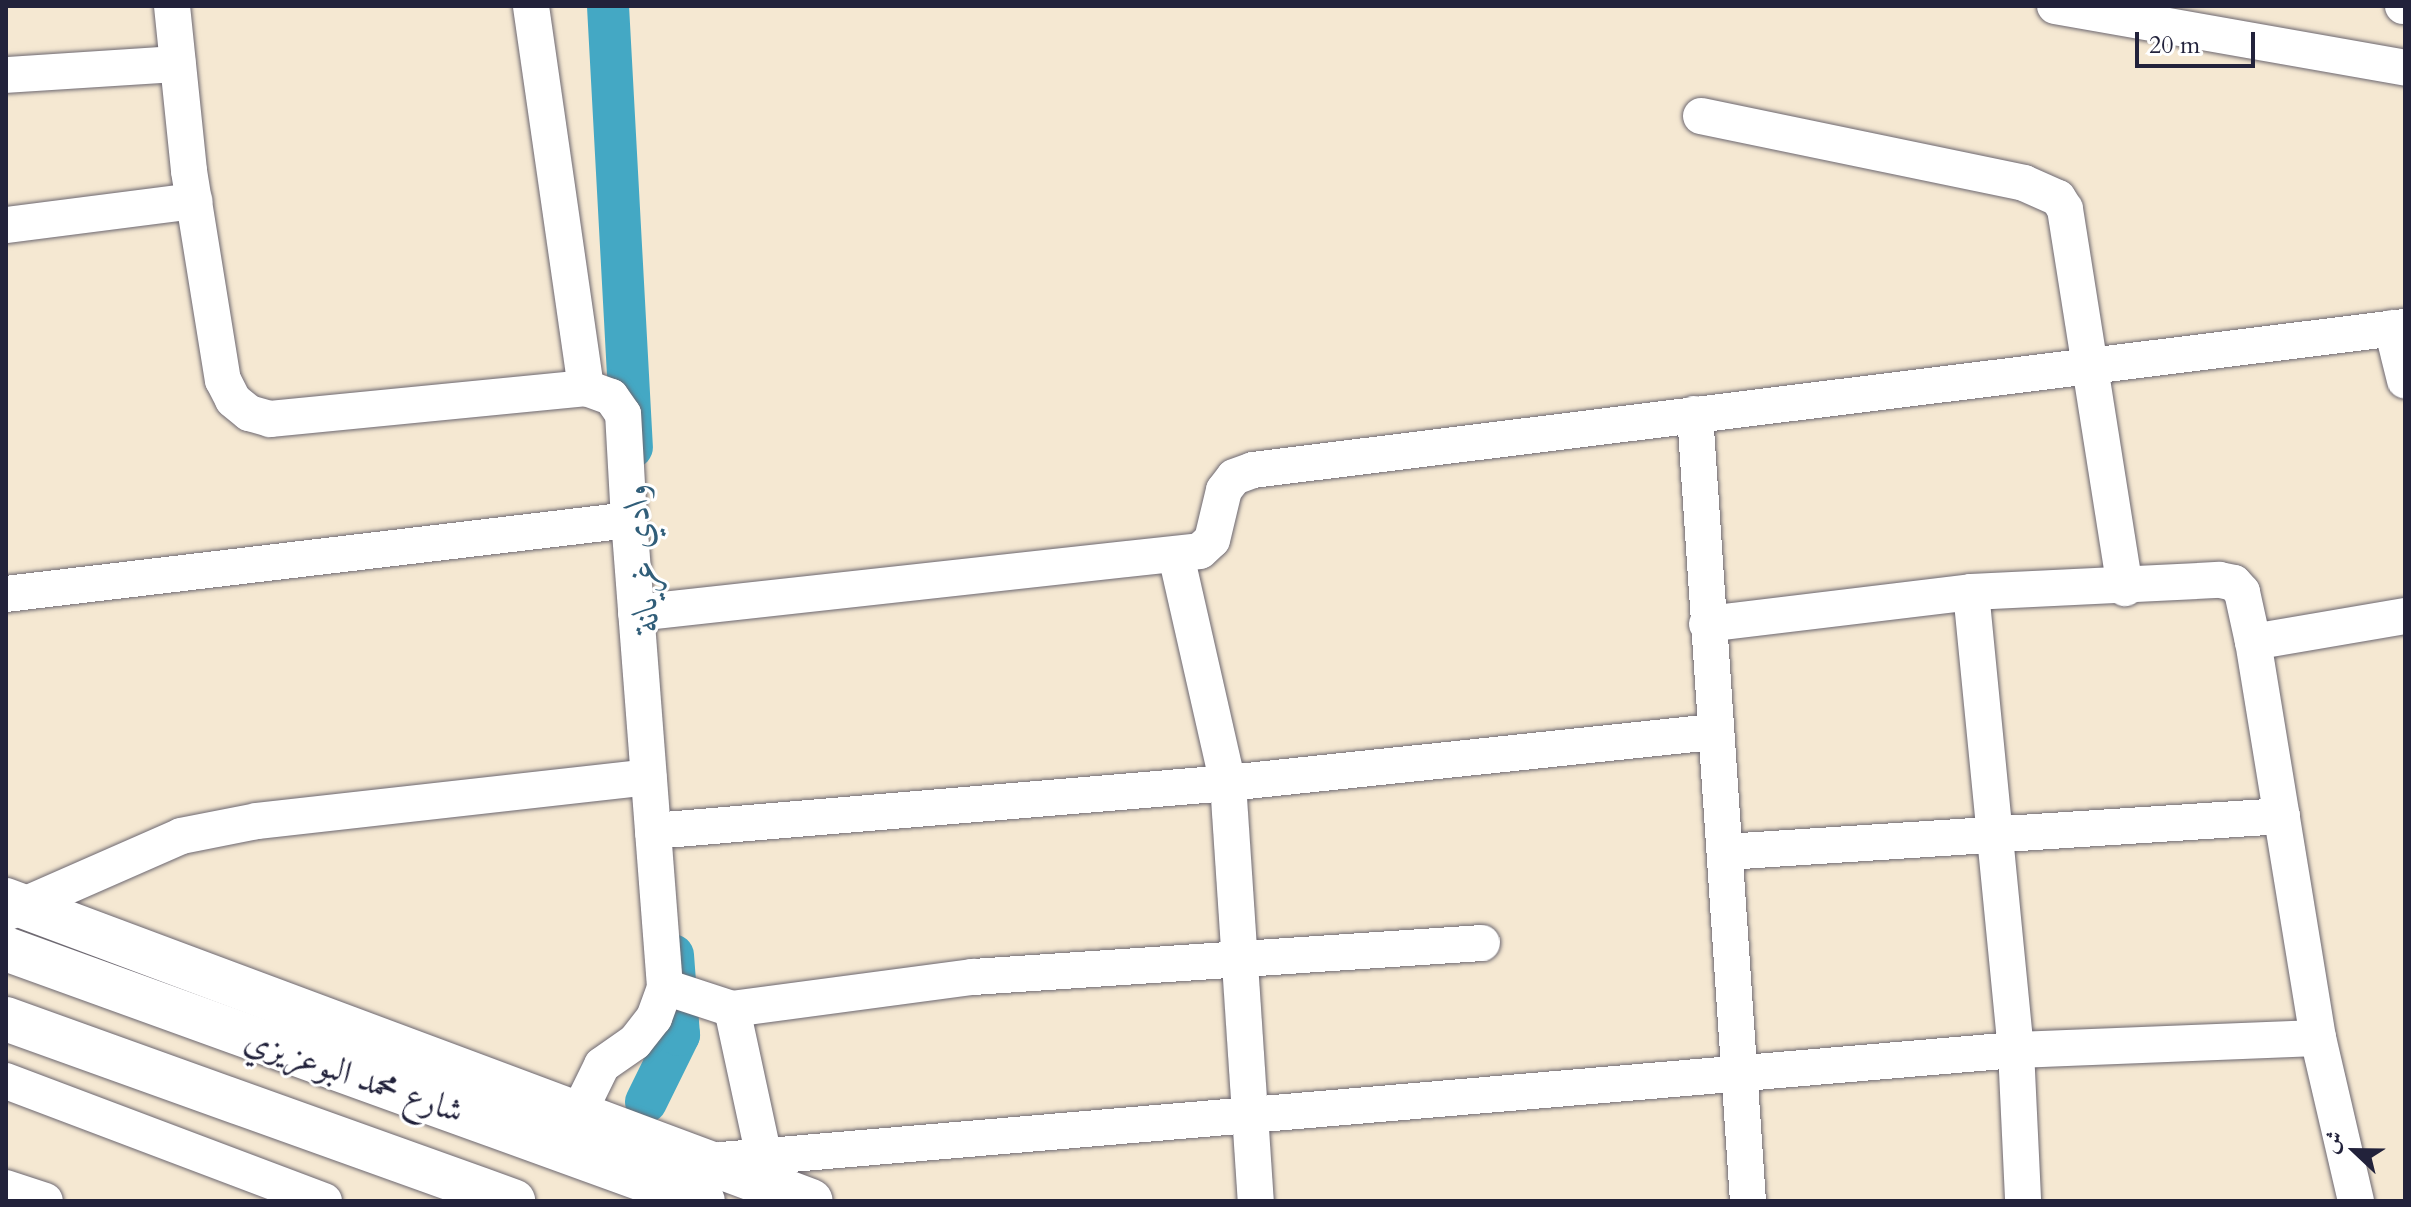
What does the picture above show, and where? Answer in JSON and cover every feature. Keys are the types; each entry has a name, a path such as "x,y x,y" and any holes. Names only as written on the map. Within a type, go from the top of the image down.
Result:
{"main road":[{"path":"10,906 579,1112 704,1189 811,1201"},
{"name":"شارع محمد البوعزيزي","path":"6,949 704,1189"},
{"name":"شارع محمد البوعزيزي","path":"6,1019 513,1201"}],"street":[{"path":"172,6 194,201 223,380 233,400 249,413 270,419 586,388 611,397 626,422 629,520 665,987 654,1018 635,1042 602,1065 579,1112"},
{"path":"531,6 586,388"},
{"path":"2055,6 2114,11 2405,68"},
{"path":"6,75 178,64"},
{"path":"1701,116 2048,190 2065,209 2125,588"},
{"path":"6,225 194,201"},
{"path":"636,613 1200,551 1212,540 1224,490 1234,477 1253,470 1695,414 2089,369 2398,328 2405,380"},
{"path":"1695,414 1713,732 1726,852 1744,1201"},
{"path":"6,594 629,520"},
{"path":"1176,555 1228,783 1243,959 1256,1201"},
{"path":"1707,624 1971,592 2234,583 2242,592 2253,642 2318,1038 2356,1201"},
{"path":"1971,592 1997,830 2016,1050 2023,1201"},
{"path":"2253,642 2405,616"},
{"path":"653,831 1228,783 1713,732"},
{"path":"10,906 181,836 257,821 649,777"},
{"path":"1726,852 1997,830 2282,816"},
{"path":"665,987 732,1009 973,977 1482,943"},
{"path":"732,1009 764,1157"},
{"path":"704,1189 721,1160 2016,1050 2318,1038"},
{"path":"6,1081 324,1201"},
{"path":"6,1188 45,1201"}],"waterway":[{"name":"وادي غريانة","path":"608,6 632,447"},
{"name":"وادي غريانة","path":"646,1102 679,1035 673,955"}]}
